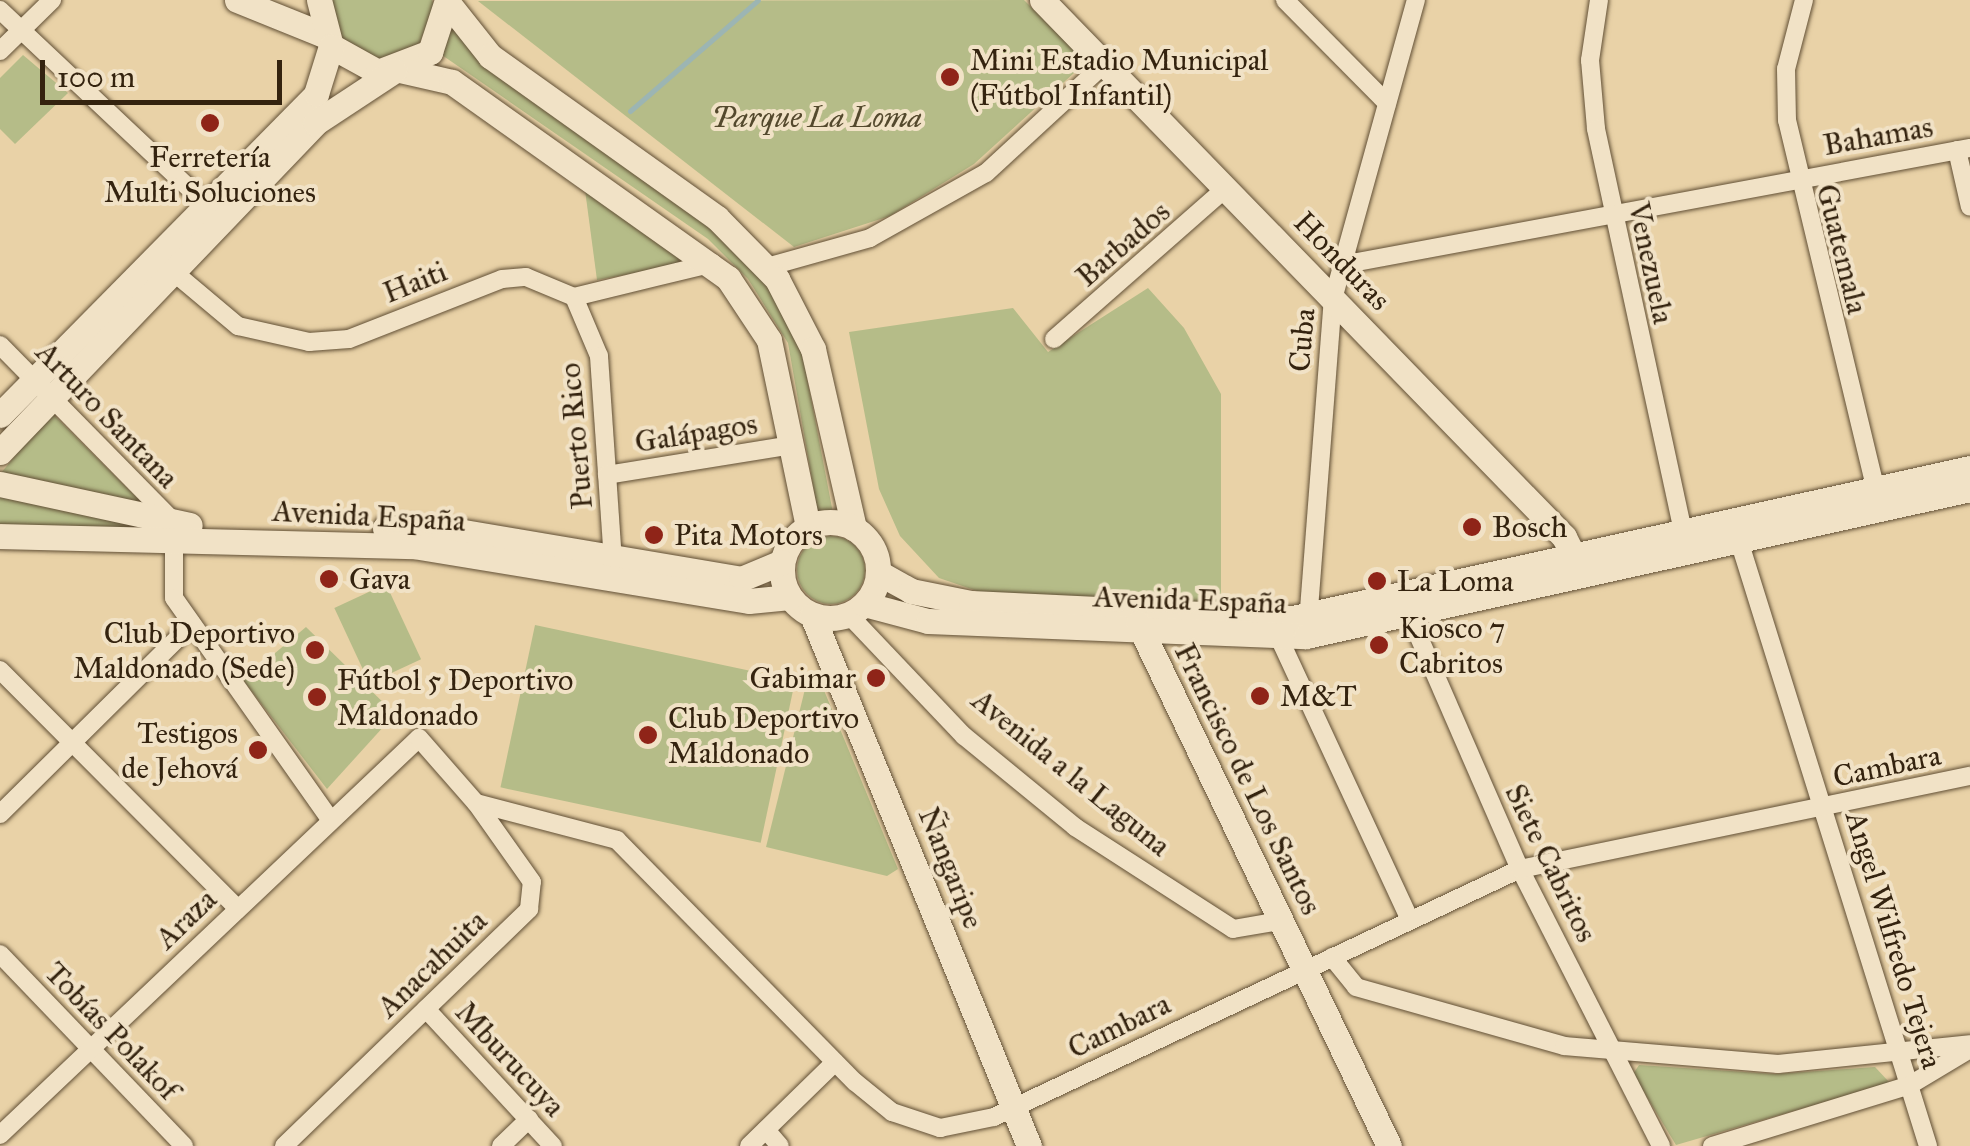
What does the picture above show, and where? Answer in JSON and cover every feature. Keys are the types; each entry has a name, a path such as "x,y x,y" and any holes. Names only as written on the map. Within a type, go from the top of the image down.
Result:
{"main road":[{"path":"237,0 328,41 356,66 452,82 713,263 769,340 808,526 782,562 790,597 812,615 856,610 878,573 873,547 854,528 813,349 767,267 716,218 490,56 448,2"},
{"path":"164,264 208,205 316,94 328,41 320,0"},
{"name":"Honduras","path":"1042,0 1333,298 1581,567"},
{"path":"0,452 43,387 164,264 316,123 430,52 448,2"},
{"path":"0,414 43,387"},
{"name":"Avenida España","path":"1878,500 1970,468"},
{"name":"Avenida España","path":"0,484 175,533"},
{"name":"Avenida España","path":"856,610 928,620 1274,629 1307,626 1407,608 1878,500 1970,488"},
{"path":"808,526 854,528"},
{"name":"Avenida España","path":"0,536 175,533 413,546 741,579 782,562"},
{"name":"Avenida España","path":"613,566 749,601 790,597"},
{"name":"Avenida España","path":"878,573 936,598 1138,624"},
{"name":"Ñangaripe","path":"812,615 1029,1146"},
{"name":"Francisco de Los Santos","path":"1138,624 1304,970"},
{"path":"1304,970 1388,1146"}],"street":[{"path":"0,50 52,0"},
{"path":"1284,0 1387,103"},
{"name":"Cuba","path":"1307,626 1333,298 1416,0"},
{"name":"Venezuela","path":"1600,0 1590,60 1611,210 1686,544"},
{"name":"Guatemala","path":"1804,0 1786,69 1796,179 1878,500"},
{"path":"0,10 208,205"},
{"path":"767,267 870,238 986,174 1104,63"},
{"path":"1964,149 1970,207"},
{"name":"Bahamas","path":"1341,264 1611,210 1964,149"},
{"name":"Barbados","path":"1054,339 1226,188"},
{"name":"Haiti","path":"164,264 238,326 309,342 349,338 502,279 574,297 713,263"},
{"name":"Puerto Rico","path":"574,297 599,356 613,566"},
{"name":"Arturo Santana","path":"0,345 175,533"},
{"name":"Galápagos","path":"607,475 793,445"},
{"name":"Angel Wilfredo Tejera","path":"1736,532 1928,1146"},
{"path":"175,533 169,587 330,819"},
{"name":"Siete Cabritos","path":"1407,608 1520,869 1661,1146"},
{"name":"Avenida a la Laguna","path":"856,610 964,736 1090,838 1232,929 1280,921"},
{"path":"0,814 192,624"},
{"path":"1274,629 1410,920"},
{"path":"0,670 237,908"},
{"name":"Araza","path":"0,1134 411,742 433,744 476,804"},
{"name":"Cambara","path":"476,804 617,840 835,1062 919,1123 961,1126 1012,1107 1520,869 1970,776"},
{"name":"Anacahuita","path":"284,1146 534,899 476,804"},
{"name":"Tobías Polakof","path":"0,954 184,1146"},
{"path":"1332,957 1356,987 1513,1036 1616,1052 1778,1064 1902,1056 1970,1046"},
{"name":"Mburucuya","path":"426,1009 554,1146"},
{"path":"1712,1146 1910,1085 1970,1046"},
{"path":"748,1146 835,1062"},
{"path":"501,1146 528,1119"},
{"path":"766,1130 780,1146"}],"green space":[{"path":"329,0 432,0 434,5 417,50 384,64 336,40"},
{"name":"Parque La Loma","path":"1024,0 1086,62 974,164 890,216 794,247 478,1"},
{"path":"452,27 486,65 719,230 758,269 799,336 833,513 818,514 788,343 748,279 708,239 439,53"},
{"path":"23,55 68,93 15,144 0,129 0,78"},
{"path":"585,190 679,257 679,265 597,280"},
{"path":"1148,288 1184,328 1221,394 1221,604 986,594 939,578 900,536 879,489 849,332 1013,308 1048,352"},
{"path":"51,412 143,504 1,473"},
{"path":"0,493 149,528 0,527"},
{"path":"831,536 844,538 855,546 863,557 863,583 855,594 844,602 831,604 818,602 807,594 799,583 797,570 799,557 807,546 818,538"},
{"path":"386,584 421,659 369,683 334,608"},
{"name":"Club Deportivo Maldonado","path":"535,625 795,680 761,843 500,787"},
{"name":"Fútbol 5 Deportivo Maldonado","path":"306,627 395,714 327,789 243,680"},
{"path":"806,685 823,688 898,869 887,876 766,847"},
{"path":"1639,1065 1775,1074 1875,1067 1890,1083 1676,1145 1633,1074"}],"waterway":[{"path":"630,111 758,0"}],"place":[{"name":"Mini Estadio Municipal (Fútbol Infantil)","path":"950,77"},
{"name":"Ferretería Multi Soluciones","path":"210,123"},
{"name":"Bosch","path":"1472,527"},
{"name":"Pita Motors","path":"654,535"},
{"name":"Gava","path":"329,579"},
{"name":"La Loma","path":"1377,581"},
{"name":"Kiosco 7 Cabritos","path":"1379,645"},
{"name":"Club Deportivo Maldonado (Sede)","path":"315,650"},
{"name":"Gabimar","path":"876,678"},
{"name":"M&T","path":"1260,696"},
{"name":"Fútbol 5 Deportivo Maldonado","path":"317,697"},
{"name":"Club Deportivo Maldonado","path":"648,735"},
{"name":"Testigos de Jehová","path":"258,750"}]}
